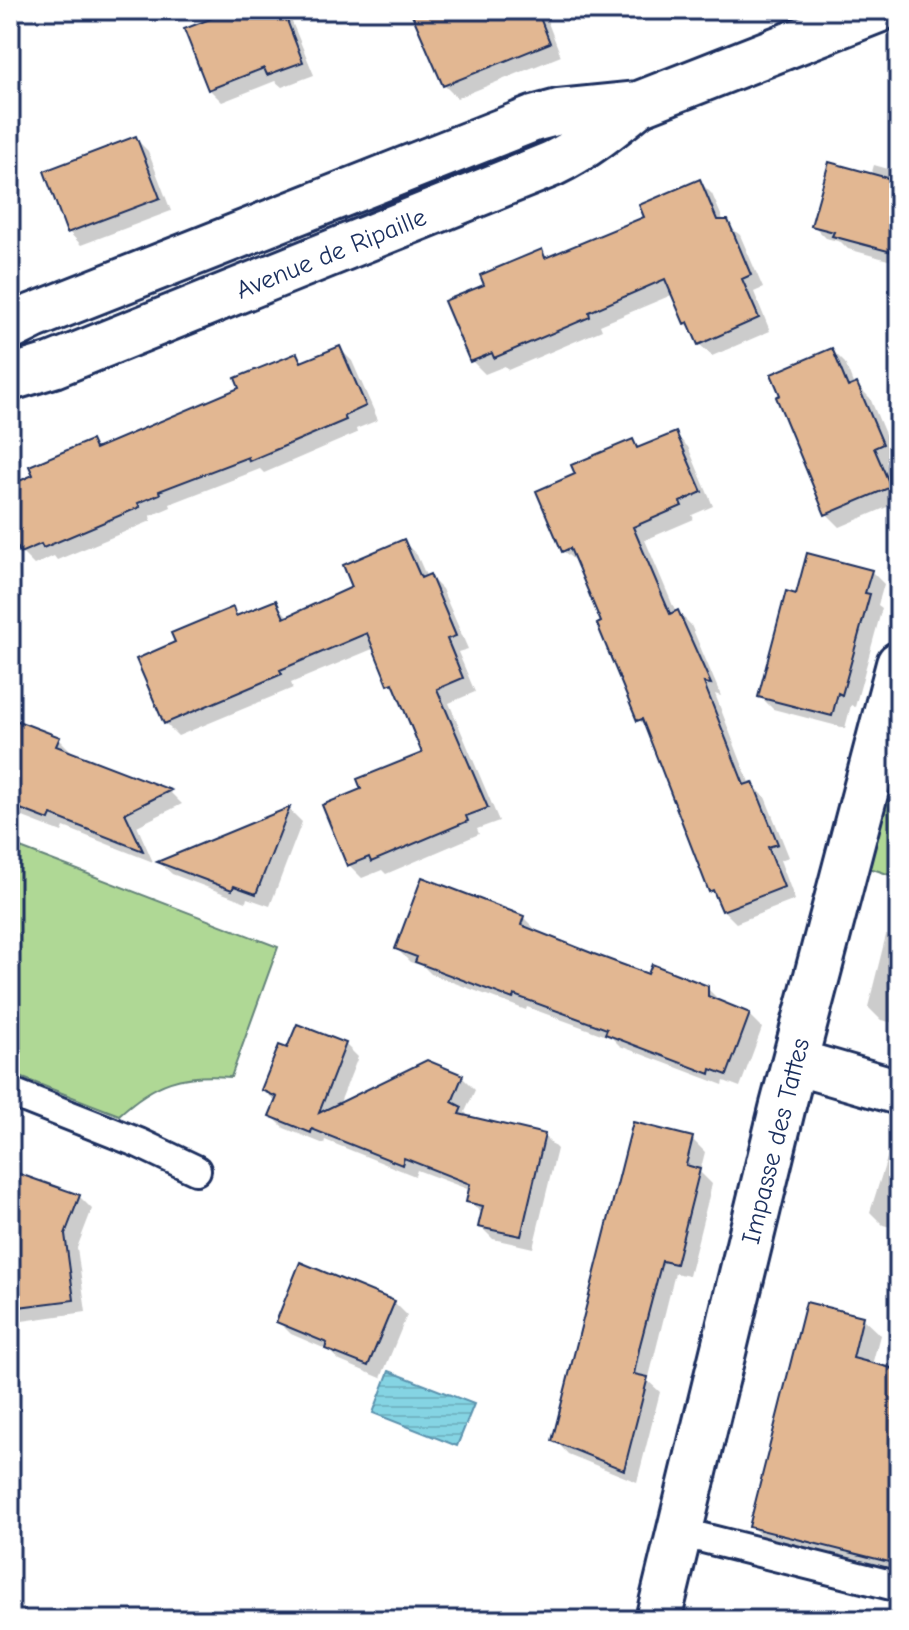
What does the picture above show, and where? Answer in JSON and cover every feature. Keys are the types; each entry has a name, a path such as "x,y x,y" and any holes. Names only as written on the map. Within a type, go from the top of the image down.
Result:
{"street":[{"name":"Avenue de Ripaille","path":"10,328 533,119 559,112 639,104 878,10"},
{"name":"Avenue de Ripaille","path":"10,378 53,365 564,158 598,137 639,104"},
{"path":"335,197 360,241"},
{"name":"Impasse des Tattes","path":"658,1620 795,1062 899,664"},
{"path":"795,1062 899,1092"}],"lane":[{"path":"10,1092 139,1143 196,1170"},
{"path":"679,1532 899,1587"}],"green space":[{"path":"899,745 899,878 867,867"},
{"path":"10,844 278,947 231,1077 198,1077 170,1082 157,1087 119,1115 10,1073"}],"water":[{"path":"389,1371 474,1404 457,1446 373,1413"}],"building":[{"path":"233,10 283,10 303,62 267,75 264,68 208,90 184,29"},
{"path":"410,10 537,10 550,43 443,86"},
{"path":"136,136 160,198 67,233 44,171"},
{"path":"829,162 899,181 899,254 832,236 834,232 811,226"},
{"path":"700,179 717,220 728,220 751,275 742,279 759,318 698,345 688,322 684,324 665,279 589,312 590,317 494,358 492,353 470,362 444,301 484,285 480,275 542,249 545,258 644,217 639,205"},
{"path":"340,346 366,406 344,416 346,420 249,461 248,457 159,491 160,494 138,503 140,507 43,548 41,544 20,553 10,530 10,485 33,475 29,466 91,440 95,449 239,388 235,378 297,353 301,362"},
{"path":"832,348 848,387 857,383 883,444 874,448 891,487 825,515 776,397 780,395 771,374"},
{"path":"676,432 702,492 680,502 682,506 633,527 670,614 678,610 711,684 704,683 744,785 753,782 778,844 768,847 784,887 722,911 713,890 709,892 642,719 637,721 570,548 562,552 536,491 575,474 571,465 633,439 637,448"},
{"path":"404,539 421,578 430,574 456,636 447,639 463,678 437,689 488,808 466,816 468,821 371,862 369,857 347,866 322,805 361,789 357,779 422,753 393,683 388,685 367,633 280,670 282,674 164,724 136,659 175,642 171,633 233,607 236,616 276,600 284,618 352,587 343,565"},
{"path":"807,553 872,570 865,593 870,594 842,695 838,693 832,716 758,697 786,591 796,594"},
{"path":"10,718 60,737 56,746 171,790 125,813 143,851 51,815 49,820 10,805"},
{"path":"290,807 256,894 234,886 232,890 157,862"},
{"path":"422,877 524,916 521,925 594,954 648,974 652,964 708,986 708,996 750,1013 727,1075 711,1069 710,1074 605,1034 607,1029 514,995 513,999 415,962 417,957 395,949"},
{"path":"297,1024 346,1043 319,1113 427,1060 463,1075 452,1102 462,1107 459,1114 545,1134 521,1236 478,1227 483,1206 466,1202 470,1184 404,1158 402,1165 312,1129 311,1133 269,1116 277,1097 261,1090 279,1045 287,1048"},
{"path":"633,1122 693,1137 686,1165 700,1169 676,1264 662,1261 640,1345 634,1374 648,1377 624,1470 552,1441"},
{"path":"17,1173 80,1195 65,1234 74,1300 10,1308 10,1193"},
{"path":"300,1262 395,1301 368,1366 325,1349 327,1343 276,1322"},
{"path":"806,1302 863,1316 853,1358 899,1370 899,1541 893,1563 749,1527"}]}
